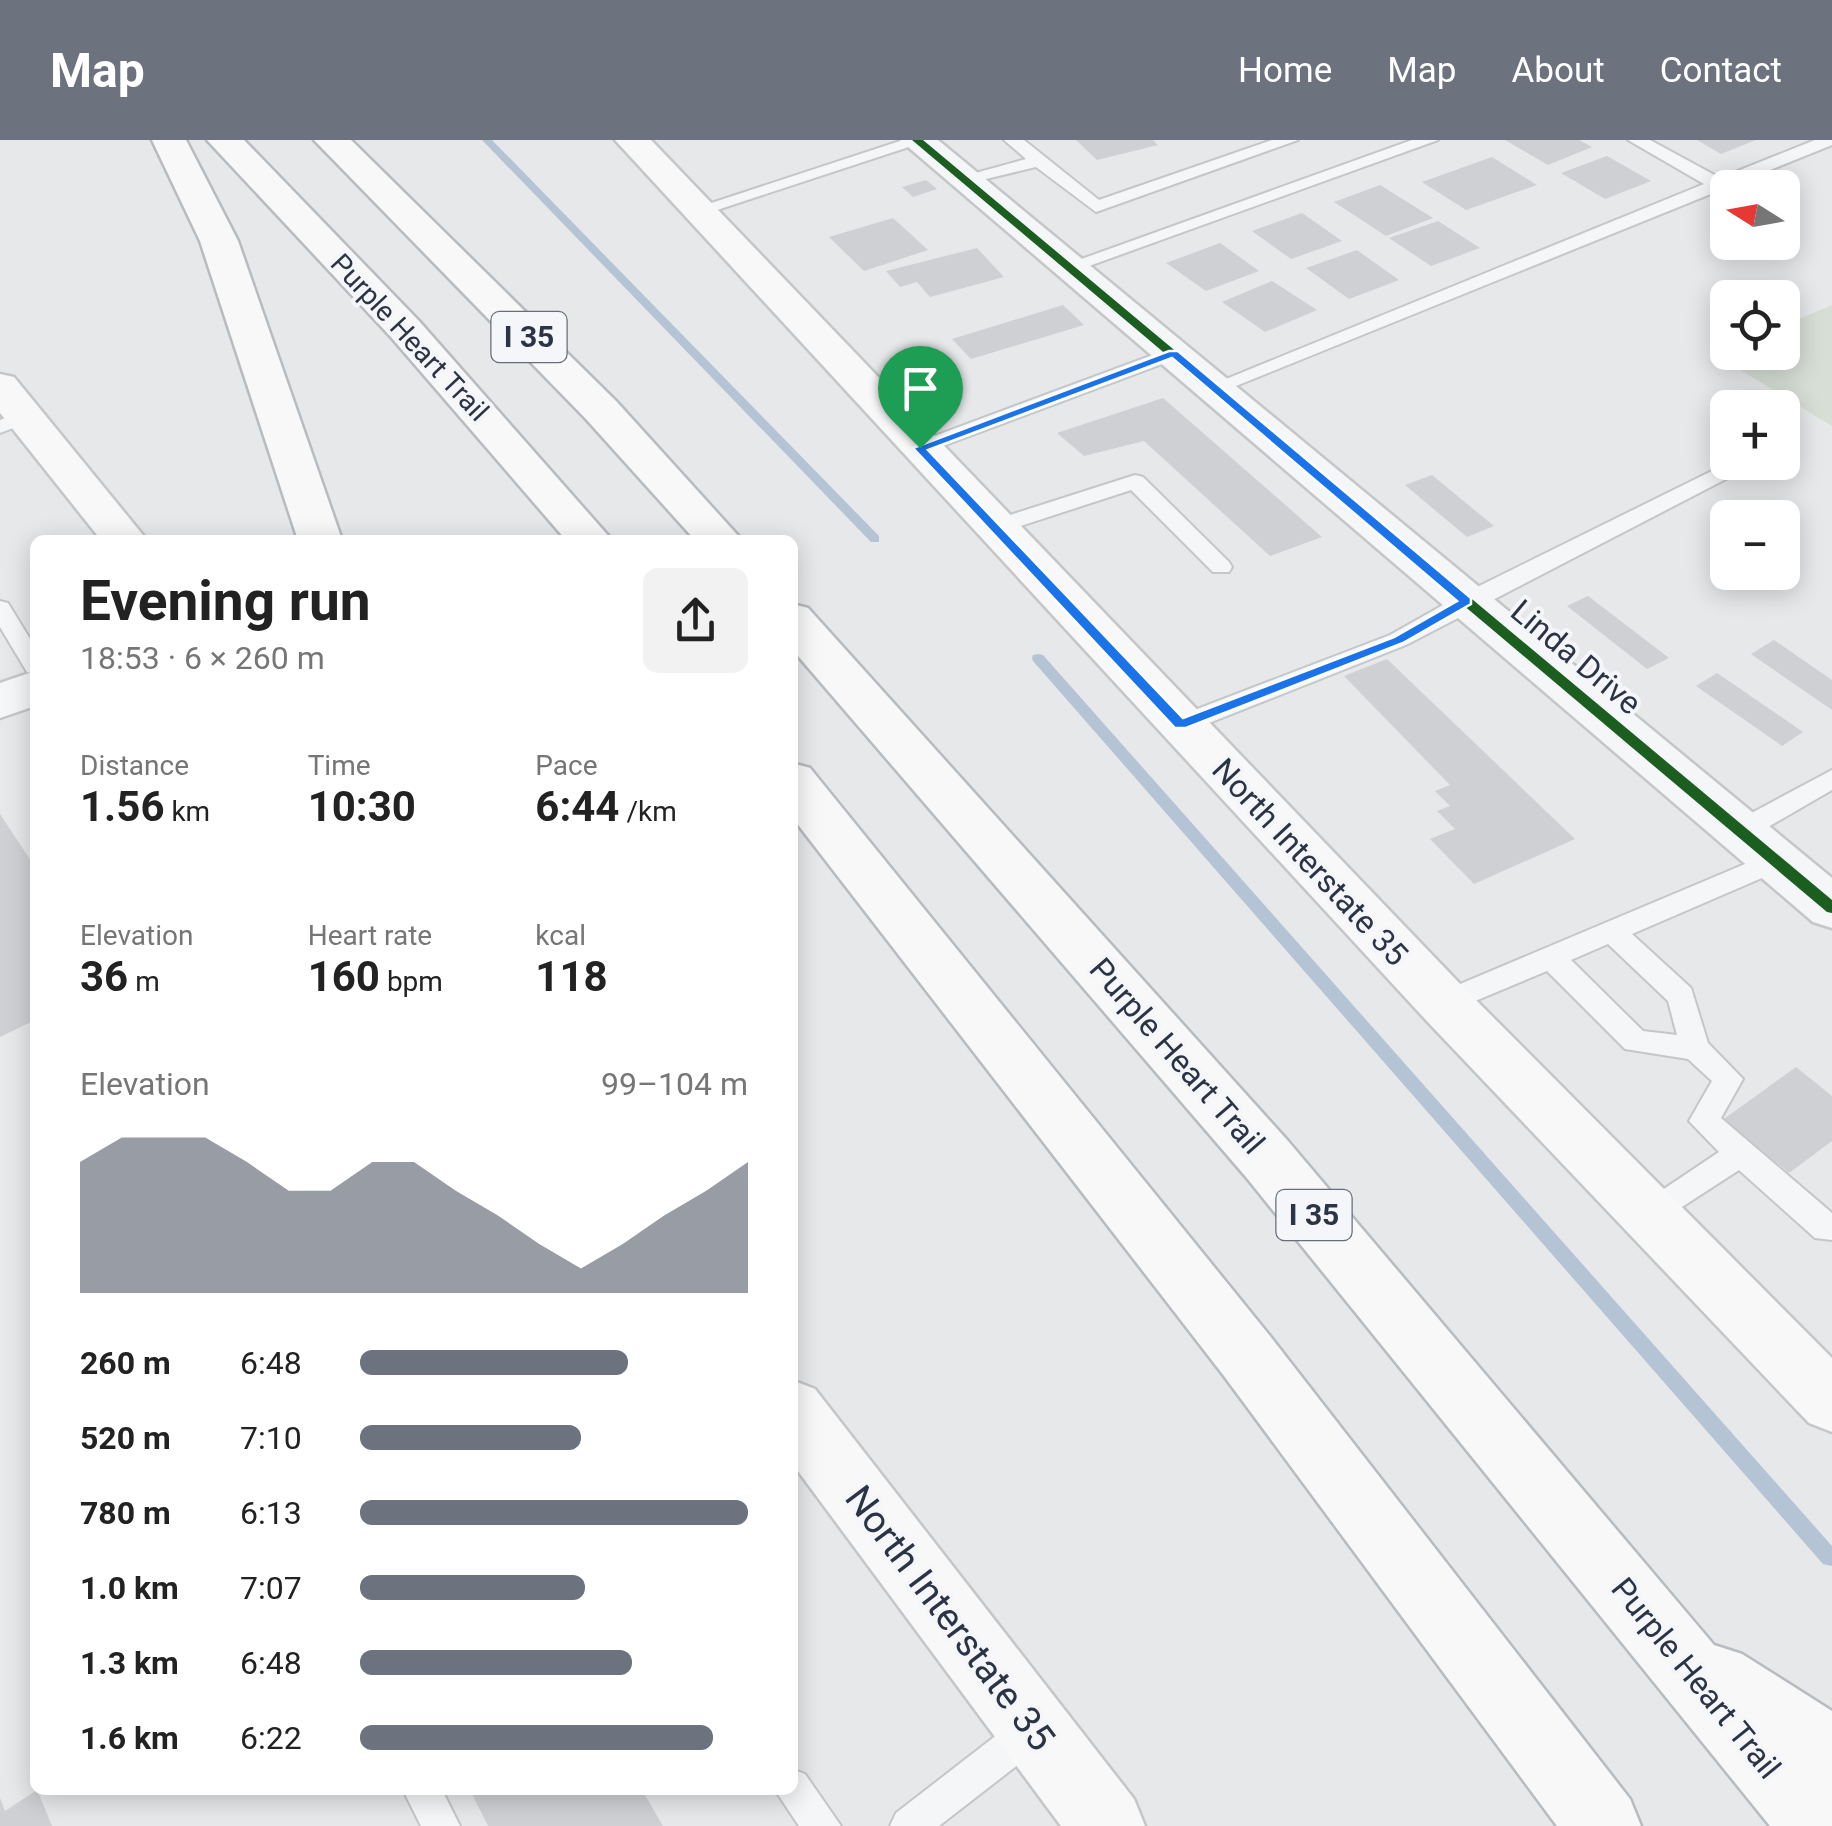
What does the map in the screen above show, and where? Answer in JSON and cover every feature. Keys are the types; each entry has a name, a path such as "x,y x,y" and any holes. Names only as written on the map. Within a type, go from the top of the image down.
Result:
{"main road":[{"path":"168,140 219,241 318,535"},
{"name":"Purple Heart Trail","path":"224,140 405,329 586,535"},
{"name":"I 35","path":"331,140 602,410 715,535"},
{"name":"North Interstate 35","path":"632,140 1444,1003 1832,1402"},
{"path":"9,410 121,535"},
{"name":"Purple Heart Trail","path":"798,626 1267,1159 1818,1826"},
{"path":"798,790 1248,1356 1603,1826"},
{"name":"North Interstate 35","path":"798,1418 1107,1826"},
{"path":"1674,1652 1832,1753"}],"street":[{"name":"Linda Drive","path":"918,140 1832,908"},
{"path":"0,702 30,689"}],"lane":[{"path":"699,210 918,140"},
{"path":"1013,140 1096,206 1289,140"},
{"path":"1071,266 1429,140"},
{"path":"1636,140 1710,180"},
{"path":"1756,170 1830,140"},
{"path":"1810,148 1832,158"},
{"path":"967,181 1040,161"},
{"path":"1214,388 1710,189"},
{"path":"920,448 1174,354"},
{"path":"1180,725 1398,640 1466,601 1712,480"},
{"path":"996,527 1135,482 1221,567"},
{"path":"0,608 30,658"},
{"path":"1740,831 1832,779"},
{"path":"1444,1003 1776,861"},
{"path":"1613,932 1681,996 1695,1049"},
{"path":"1551,958 1635,1040 1695,1049 1729,1079 1704,1120 1826,1229 1832,1226"},
{"path":"1651,1214 1740,1153"},
{"path":"909,1826 1034,1729"},
{"path":"425,1795 441,1826"},
{"path":"798,1795 822,1826"}],"shaded area":[{"path":"1832,305 1832,426 1800,406 1800,390 1773,390 1741,370 1800,370 1800,319"}],"building":[{"path":"1076,140 1153,140 1158,145 1097,160"},
{"path":"1505,140 1579,140 1592,147 1548,165"},
{"path":"1697,140 1756,140 1721,154"},
{"path":"1607,156 1651,181 1605,199 1561,173"},
{"path":"1492,157 1537,185 1466,210 1422,182"},
{"path":"926,180 937,189 913,197 902,187"},
{"path":"1380,185 1433,218 1386,236 1334,202"},
{"path":"1302,213 1342,241 1291,259 1252,231"},
{"path":"893,218 928,250 864,271 829,237"},
{"path":"1438,221 1480,248 1431,266 1389,238"},
{"path":"1220,243 1259,271 1206,291 1166,263"},
{"path":"977,248 1004,277 930,297 917,282 900,287 886,271"},
{"path":"1357,250 1399,280 1349,299 1306,268"},
{"path":"1272,281 1317,310 1265,332 1222,302"},
{"path":"1063,305 1084,325 971,359 952,339"},
{"path":"1163,398 1322,537 1270,556 1144,441 1084,456 1057,433"},
{"path":"1432,475 1494,526 1467,537 1405,485"},
{"path":"1588,596 1669,658 1647,669 1567,606"},
{"path":"1774,640 1832,680 1832,710 1751,654"},
{"path":"1387,659 1575,839 1474,884 1430,839 1455,829 1437,811 1450,806 1435,791 1450,785 1344,676"},
{"path":"1717,673 1803,732 1782,746 1696,686"},
{"path":"0,814 30,859 30,1022 0,1037"},
{"path":"1796,1067 1832,1096 1832,1141 1789,1173 1724,1119"},
{"path":"30,1795 39,1795 52,1826 0,1826 0,1798 5,1811"},
{"path":"472,1795 645,1795 663,1826 488,1826"}],"waterway":[{"path":"487,140 875,539"},
{"path":"1038,658 1830,1558"}],"cycle path":[{"path":"917,140 1832,908"}],"route":[{"path":"1174,354 1466,601 1398,640 1180,725 920,448 1174,354"}]}
